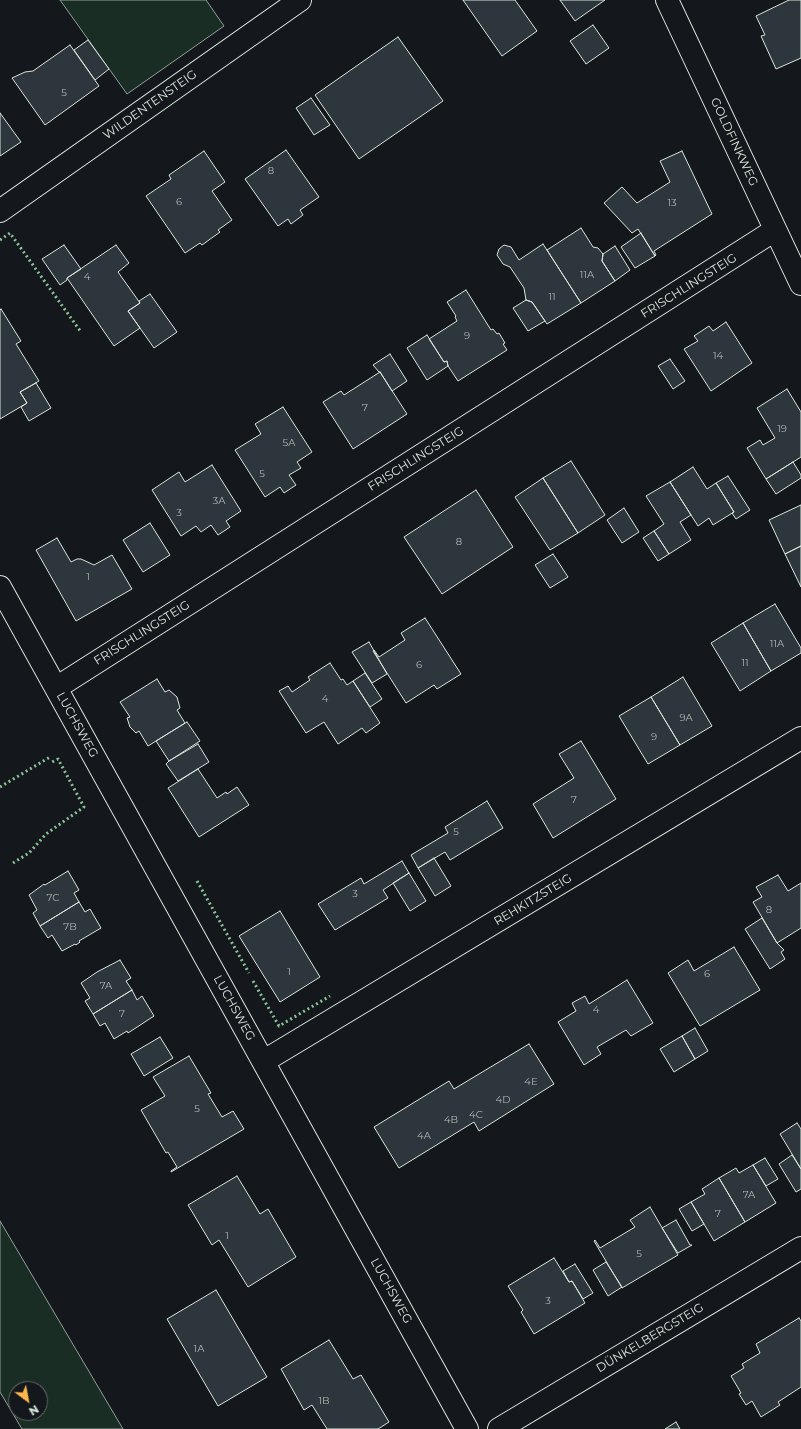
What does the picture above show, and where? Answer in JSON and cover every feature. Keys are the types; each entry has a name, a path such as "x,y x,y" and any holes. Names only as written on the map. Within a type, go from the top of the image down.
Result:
{"street":[{"name":"WILDENTENSTEIG","path":"0,211 300,0"},
{"name":"GOLDFINKWEG","path":"666,0 801,284"},
{"name":"FRISCHLINGSTEIG","path":"56,688 775,230"},
{"name":"LUCHSWEG","path":"0,587 467,1429"},
{"name":"REHKITZSTEIG","path":"264,1061 801,738"},
{"name":"DÜNKELBERGSTEIG","path":"499,1429 801,1248"}],"green space":[{"path":"60,0 206,0 224,26 127,94"},
{"path":"0,1221 123,1429 22,1429 17,1421 48,1421 48,1381 8,1381 8,1405 0,1392"}],"building":[{"path":"463,0 515,0 537,31 502,56"},
{"path":"560,0 605,0 575,21"},
{"path":"789,0 801,0 801,58 776,69 761,36 765,35 756,16"},
{"path":"593,25 609,48 586,64 570,41"},
{"path":"398,37 443,101 359,159 315,95"},
{"path":"88,40 109,69 95,80 74,50"},
{"path":"70,45 99,86 45,125 12,78 25,72 33,71"},
{"path":"311,98 330,125 314,135 296,108"},
{"path":"0,113 21,142 0,156"},
{"path":"286,150 319,197 300,210 303,215 291,224 288,219 278,226 245,179"},
{"path":"204,151 225,182 212,191 232,220 218,230 220,232 202,245 200,243 185,253 146,196 171,179 169,175"},
{"path":"682,151 712,214 654,251 655,256 638,229 632,233 604,203 622,187 637,203 670,182 660,161"},
{"path":"581,228 593,247 598,248 603,254 602,261 615,281 581,303 547,250"},
{"path":"641,233 655,256 635,268 621,247"},
{"path":"543,244 581,303 547,324 532,302 526,300 524,288 510,267 503,264 497,255 499,249 504,245 511,247 519,260"},
{"path":"64,245 81,269 67,278 67,280 60,285 42,259"},
{"path":"116,245 129,263 118,272 140,303 128,311 140,328 114,346 67,278"},
{"path":"615,246 630,270 615,281 602,261 603,254"},
{"path":"466,290 491,330 493,329 497,334 499,333 507,350 458,381 448,366 447,361 444,362 429,339 457,321 456,316 447,302"},
{"path":"150,294 177,332 154,348 128,311"},
{"path":"526,300 532,302 545,321 528,331 513,308"},
{"path":"1,309 21,341 16,344 39,381 20,392 27,403 0,419 0,310"},
{"path":"726,322 752,363 711,391 684,349 698,341 694,336 709,326 713,331"},
{"path":"427,335 444,362 447,361 448,366 427,380 407,348"},
{"path":"390,354 407,381 392,391 380,372 373,365"},
{"path":"670,359 685,381 673,389 658,366"},
{"path":"380,372 407,414 353,449 323,402 341,391 344,395"},
{"path":"36,383 51,408 29,421 21,407 27,403 20,392"},
{"path":"787,389 801,412 801,457 766,479 747,448 760,440 763,445 775,438 757,408"},
{"path":"283,407 312,452 297,462 301,468 289,475 296,485 284,493 280,487 265,497 235,450 261,434 255,424"},
{"path":"571,461 605,515 578,533 543,478"},
{"path":"793,462 801,475 801,478 776,494 766,479"},
{"path":"212,465 241,511 226,521 230,527 218,535 211,525 201,532 196,526 181,536 152,490 179,472 185,482"},
{"path":"693,467 707,489 716,483 734,512 713,525 709,518 698,526 670,482"},
{"path":"728,476 750,510 736,519 732,513 734,512 716,483"},
{"path":"543,478 578,533 550,550 515,497"},
{"path":"670,482 691,515 680,522 691,540 669,554 654,531 664,524 646,496"},
{"path":"476,490 513,547 442,594 404,537"},
{"path":"801,505 801,546 785,554 769,520"},
{"path":"624,508 639,532 622,543 607,520"},
{"path":"150,523 170,555 143,572 123,540"},
{"path":"654,531 669,554 658,561 643,538"},
{"path":"57,538 71,562 81,559 94,565 112,555 132,589 76,621 36,550"},
{"path":"801,546 801,587 785,554"},
{"path":"553,554 568,577 550,588 535,565"},
{"path":"775,604 801,648 801,653 771,671 743,623"},
{"path":"425,618 461,674 437,689 434,685 406,703 373,651 374,650 379,657 405,640 401,633"},
{"path":"743,623 771,671 740,691 711,643"},
{"path":"369,642 387,674 372,683 352,652"},
{"path":"330,663 341,680 343,679 347,685 353,681 380,723 366,733 362,728 338,744 324,722 306,733 279,691 288,686 292,692 310,680 308,677"},
{"path":"365,673 382,699 370,707 353,681"},
{"path":"683,677 712,726 680,745 651,697"},
{"path":"157,679 165,692 169,690 177,697 180,708 177,710 185,723 148,746 139,731 136,733 130,727 127,718 130,717 120,702"},
{"path":"651,697 680,745 648,764 619,716"},
{"path":"187,722 200,741 169,761 156,741"},
{"path":"581,741 616,799 553,838 533,804 574,778 559,754"},
{"path":"198,744 209,762 178,781 166,764"},
{"path":"198,769 217,798 226,792 227,794 237,787 249,805 199,837 168,788"},
{"path":"487,801 503,828 450,860 445,852 418,868 411,855 448,833 445,827"},
{"path":"434,858 451,886 435,896 418,868"},
{"path":"402,861 409,873 383,890 388,898 335,930 318,904 361,878 364,884"},
{"path":"68,871 79,890 74,893 79,902 40,926 33,913 37,910 29,895 44,884 45,885"},
{"path":"409,873 426,901 410,911 393,883"},
{"path":"778,875 788,891 801,883 801,928 777,943 753,902 762,897 756,887"},
{"path":"79,902 85,912 90,909 101,928 79,941 80,942 76,945 75,944 62,951 52,935 48,938 40,926"},
{"path":"280,911 320,977 280,1002 239,936"},
{"path":"762,918 777,943 784,950 781,952 785,959 770,969 745,929"},
{"path":"734,947 760,990 700,1026 668,973 688,960 694,971"},
{"path":"120,960 131,978 126,981 132,990 93,1014 85,1001 90,998 81,983 97,972"},
{"path":"627,980 653,1023 631,1036 626,1030 597,1047 601,1054 584,1065 558,1022 576,1011 572,1003 585,996 589,1004"},
{"path":"132,990 137,1000 142,996 154,1016 128,1033 127,1031 114,1039 105,1023 100,1026 93,1014"},
{"path":"695,1028 708,1051 695,1059 682,1036"},
{"path":"682,1036 695,1059 674,1072 660,1049"},
{"path":"160,1037 173,1058 144,1076 131,1054"},
{"path":"529,1044 554,1084 479,1131 474,1122 399,1168 374,1127 449,1081 454,1089"},
{"path":"189,1056 211,1093 208,1094 222,1117 233,1111 244,1129 171,1172 177,1167 168,1152 166,1153 141,1110 165,1096 153,1077"},
{"path":"797,1123 801,1129 801,1169 780,1134"},
{"path":"792,1155 801,1169 801,1189 796,1192 779,1164"},
{"path":"765,1158 778,1179 766,1186 753,1165"},
{"path":"753,1165 776,1203 745,1222 719,1178 736,1168 739,1173"},
{"path":"237,1176 260,1214 268,1209 296,1257 248,1287 219,1240 212,1245 188,1205"},
{"path":"719,1178 745,1222 714,1241 691,1202 705,1194 702,1189"},
{"path":"691,1202 704,1224 692,1231 679,1209"},
{"path":"650,1207 678,1255 622,1288 594,1241 595,1240 600,1248 635,1227 630,1220"},
{"path":"676,1220 690,1245 692,1245 678,1253 662,1228"},
{"path":"554,1258 569,1282 572,1281 585,1303 534,1334 521,1312 523,1310 508,1286"},
{"path":"606,1262 622,1287 608,1296 593,1270"},
{"path":"575,1264 593,1293 583,1299 572,1281 569,1282 563,1271"},
{"path":"216,1290 267,1377 218,1406 167,1319"},
{"path":"799,1318 801,1321 801,1387 778,1402 780,1405 761,1417 752,1401 746,1405 731,1376 744,1368 742,1364 760,1353 756,1344"},
{"path":"329,1340 353,1379 361,1375 389,1422 378,1429 327,1429 312,1405 304,1410 281,1369"},
{"path":"676,1422 680,1429 665,1429"}],"hedge":[{"path":"0,240 10,233 81,332"},
{"path":"0,787 50,757"},
{"path":"13,863 29,853 46,834 84,807 58,759 50,763"},
{"path":"197,881 249,973"},
{"path":"253,981 279,1026 330,996"}]}
